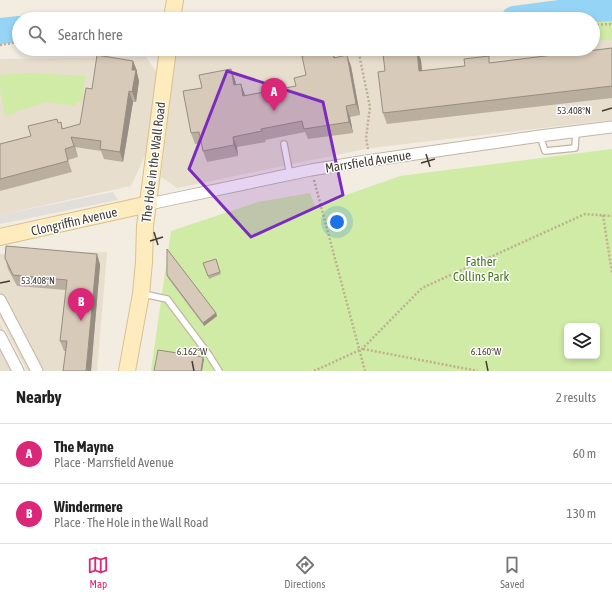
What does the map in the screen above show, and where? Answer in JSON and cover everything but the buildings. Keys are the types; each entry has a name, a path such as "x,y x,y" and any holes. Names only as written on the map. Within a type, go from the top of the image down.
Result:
{"street":[{"path":"173,12 175,0"},
{"name":"The Hole in the Wall Road","path":"127,371 141,294 145,226 167,56"},
{"name":"Marrsfield Avenue","path":"149,204 311,170 540,136 612,127"},
{"name":"Clongriffin Avenue","path":"0,237 149,204"},
{"path":"0,300 37,371"},
{"path":"0,336 18,371"}],"lane":[{"path":"540,136 545,151 575,148 576,131"},
{"path":"284,144 290,175"},
{"path":"141,294 167,299 220,371"}],"path":[{"path":"600,25 612,24"},
{"path":"0,46 12,43"},
{"path":"359,56 370,107 366,138 370,161"},
{"path":"311,170 361,350 365,371"},
{"path":"314,371 361,350 422,288 585,214 612,216"},
{"path":"603,215 612,273"},
{"path":"361,350 478,371"}],"highlighted area":[{"path":"227,71 323,102 343,195 251,237 189,169"}],"shaded area":[{"path":"612,40 612,120 370,148 177,188 161,177 175,56 600,56 600,41"},
{"path":"146,57 157,73 149,147 131,186 0,215 0,59"},
{"path":"113,192 118,200 0,224 0,215"},
{"path":"107,252 97,371 27,371 0,318 0,254"},
{"path":"0,322 25,371 0,371"}],"green space":[{"path":"612,15 612,40 600,41 600,16"},
{"path":"30,73 85,76 82,102 77,102 76,106 48,102 5,116 0,88 0,75"},
{"name":"Father Collins Park","path":"612,149 612,371 151,371 171,231 258,202 310,193 315,206 400,176"}],"waterway":[{"path":"567,12 612,8"},
{"path":"0,31 12,30"}],"place":[{"name":"The Mayne","path":"274,111"},
{"name":"Windermere","path":"81,321"}]}
